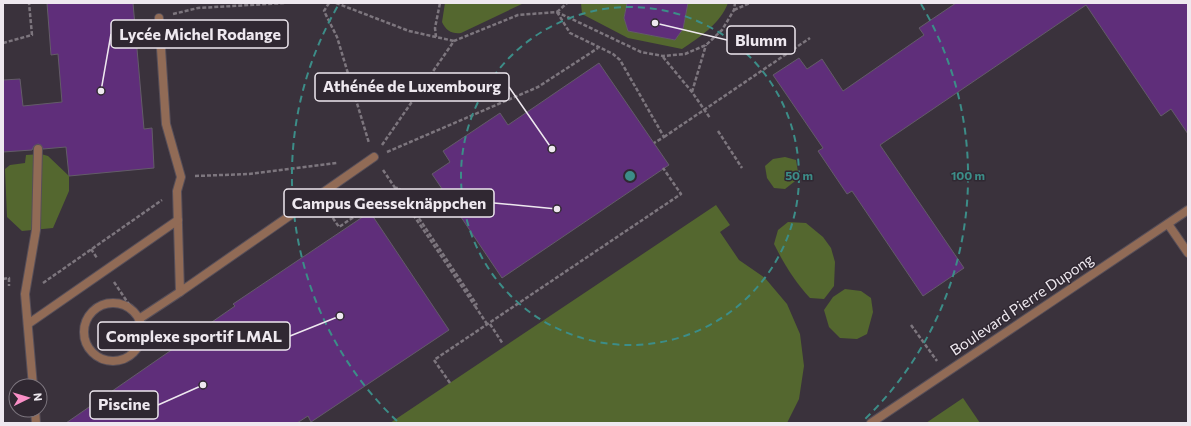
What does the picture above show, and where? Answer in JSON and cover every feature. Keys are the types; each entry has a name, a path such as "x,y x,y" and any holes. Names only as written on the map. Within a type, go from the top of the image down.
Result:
{"street":[{"path":"159,18 166,124 181,177 177,191 180,292"},
{"path":"32,378 25,294 36,230 38,149"},
{"path":"139,319 374,157"},
{"name":"Boulevard Pierre Dupong","path":"871,423 1188,210"},
{"path":"28,324 178,220"},
{"path":"1168,224 1188,253"},
{"path":"114,302 124,304 133,310 139,319 142,329 139,343 130,355 121,360 111,361 101,359 92,353 86,345 83,335 84,325 88,315 99,306 114,302"}],"path":[{"path":"3,43 32,35 29,3"},
{"path":"159,18 198,8 285,3"},
{"path":"329,3 324,11 337,37 368,141"},
{"path":"336,3 408,31 454,41"},
{"path":"436,37 435,28 440,3"},
{"path":"556,12 566,3"},
{"path":"374,157 454,41 518,15 556,12 641,52 663,56 685,54 706,45 722,30 734,10 735,3"},
{"path":"734,10 750,3"},
{"path":"556,12 570,33 613,54 620,60 664,137"},
{"path":"654,143 810,38"},
{"path":"692,92 706,45"},
{"path":"374,157 538,87 598,48"},
{"path":"663,56 692,92 710,118"},
{"path":"718,131 742,168"},
{"path":"181,177 250,174 343,162"},
{"path":"450,383 434,360 681,194 663,168"},
{"path":"382,170 476,305"},
{"path":"332,218 339,227 398,187 488,324 503,344"},
{"path":"25,294 177,191"},
{"path":"3,279 9,278"},
{"path":"911,325 945,373"}],"green space":[{"path":"445,3 524,3 461,33 458,33 447,30 442,22"},
{"path":"581,3 627,3 624,18 628,31 675,40 683,29 688,3 728,3 715,24 682,49 628,38 582,14"},
{"path":"41,154 48,156 69,176 69,191 53,228 22,231 7,217 5,169 10,165 25,163 26,155"},
{"path":"785,157 796,160 799,178 785,189 774,188 767,178 765,166 773,159"},
{"path":"716,205 730,225 720,232 739,260 765,278 787,304 800,334 804,366 799,399 787,423 390,423"},
{"path":"788,222 806,223 823,237 831,248 835,262 834,286 824,299 810,298 799,286 774,244 778,230"},
{"path":"845,289 861,291 871,298 873,312 867,334 857,339 840,338 829,327 824,310 833,297"},
{"path":"963,398 980,423 926,423"}],"building":[{"path":"47,3 133,3 144,129 152,128 154,168 69,176 66,147 43,149 41,145 38,144 34,146 32,150 3,152 3,80 20,79 23,106 62,102 58,54 51,55"},
{"path":"627,3 688,3 683,29 675,40 628,31 624,18"},
{"path":"956,3 1188,3 1188,134 1171,109 1161,116 1086,5 880,145 964,268 923,296 852,191 847,194 818,151 823,148 773,75 799,58 807,69 822,59 843,91 924,35 919,28"},
{"path":"599,63 669,165 502,278 432,174 450,162 443,151 500,113 508,125"},
{"path":"370,212 449,330 311,422 308,416 297,423 66,423 235,306 233,304"}],"place":[{"name":"Blumm","path":"655,23"},
{"name":"Lycée Michel Rodange","path":"101,91"},
{"name":"Athénée de Luxembourg","path":"552,149"},
{"name":"Campus Geesseknäppchen","path":"557,209"},
{"name":"Complexe sportif LMAL","path":"340,316"},
{"name":"Piscine","path":"203,385"}]}
